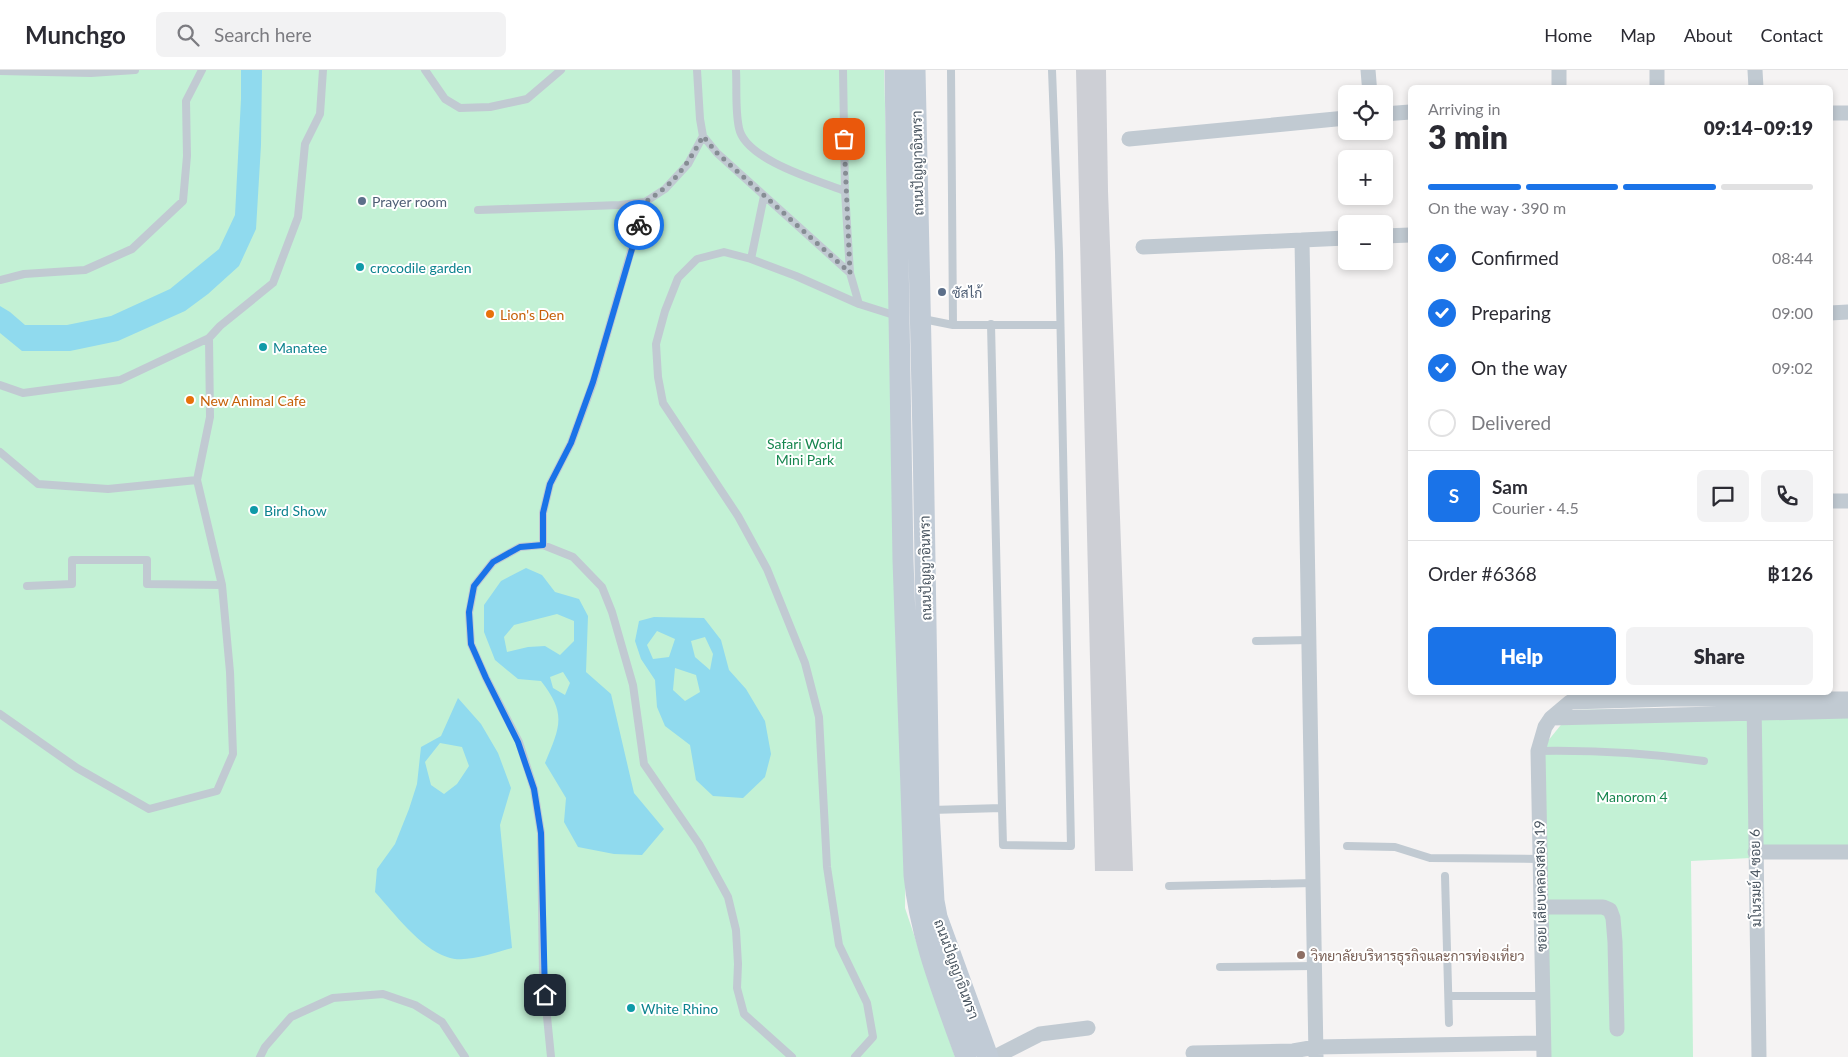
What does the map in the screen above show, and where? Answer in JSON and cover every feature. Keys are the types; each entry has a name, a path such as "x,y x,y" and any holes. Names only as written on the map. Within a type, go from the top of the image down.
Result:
{"street":[{"name":"ถนนปัญญาอินทรา","path":"895,70 910,318 920,811 917,905 929,950 966,1057"},
{"name":"ถนนปัญญาอินทรา","path":"910,318 915,70"},
{"path":"1368,70 1369,85"},
{"path":"1559,70 1559,85"},
{"path":"1657,70 1657,85"},
{"path":"1755,70 1756,85"},
{"path":"1393,113 1408,112"},
{"path":"1833,114 1848,113"},
{"path":"1129,139 1338,119"},
{"path":"1393,236 1408,235"},
{"path":"1143,247 1338,238"},
{"path":"1302,240 1316,966 1308,1053"},
{"path":"1833,313 1848,312"},
{"path":"1833,501 1848,501"},
{"name":"ซอย เลียบคลองสอง 19","path":"1544,1050 1538,752 1541,736 1551,718 1570,704 1762,703 1848,699"},
{"name":"ซอย เลียบคลองสอง 19","path":"1762,703 1848,711"},
{"name":"มโนรมย์ 4 ซอย 6","path":"1759,1057 1755,852 1762,703"},
{"name":"ถนนปัญญาอินทรา","path":"920,811 937,917 988,1057"},
{"path":"1755,852 1848,852"},
{"path":"1541,907 1603,906 1610,910 1613,918 1618,1029"},
{"path":"995,1057 1017,1052 1040,1034 1088,1028"},
{"path":"1193,1053 1544,1050"}],"lane":[{"path":"0,71 91,73 135,70"},
{"path":"0,280 24,274 85,270 132,249 183,200 187,156 186,101 202,70"},
{"path":"0,385 22,393 120,380 209,338 220,326 273,284 298,217 305,144 320,114 322,70"},
{"path":"425,70 445,99 460,108 490,107 528,99 561,70"},
{"path":"696,70 703,136 717,153 850,273"},
{"path":"736,70 739,128 746,142 775,165 846,191"},
{"path":"843,70 850,273 859,304"},
{"path":"951,70 953,325"},
{"path":"991,324 1003,845 1071,846 1060,325 1052,70"},
{"path":"478,210 620,205 645,202 665,189 688,164 703,136"},
{"path":"751,259 764,196"},
{"path":"543,545 543,513 550,484 571,443 593,382 645,202"},
{"path":"855,1057 873,1037 867,1003 839,945 827,867 819,717 805,662 767,569 738,516 663,403 658,377 656,344 665,311 678,278 697,259 724,252 751,259 796,276 859,304 910,318 953,325 1060,325"},
{"path":"0,714 78,768 149,809 217,791 233,754 230,672 222,585 197,480 210,417 209,338"},
{"path":"0,452 38,484 108,489 197,480"},
{"path":"551,1057 543,976 541,833 534,789 518,742 471,644 469,612 474,586 493,562 520,547 543,545 573,557 602,587 612,612 633,685 644,764 699,844 728,897 736,930 737,988 744,1014 792,1057"},
{"path":"26,586 72,584 72,560 147,560 147,584 222,585"},
{"path":"1256,641 1310,640"},
{"path":"1538,752 1596,750 1651,754 1704,761"},
{"path":"920,811 1002,808"},
{"path":"1347,846 1395,847 1430,858 1540,859"},
{"path":"1445,876 1449,1023"},
{"path":"1169,886 1313,883"},
{"path":"1220,967 1316,966"},
{"path":"260,1057 265,1047 291,1017 333,998 384,994 415,1005 442,1022 465,1057"},
{"path":"1449,996 1542,996"}],"green space":[{"name":"Safari World Mini Park","path":"0,70 884,70 906,819 905,908 955,1057 0,1057"},
{"name":"Manorom 4","path":"1848,705 1848,853 1691,861 1693,1057 1549,1057 1543,747 1573,710"}],"water":[{"path":"241,70 262,70 261,145 256,229 239,266 208,294 185,311 118,341 70,351 22,351 0,333 0,306 25,325 67,325 111,316 170,289 219,249 235,215"},
{"path":"526,568 542,575 555,592 579,599 588,616 586,672 611,694 634,793 664,829 642,855 614,854 578,847 564,822 566,798 545,763 557,730 558,712 555,703 541,681 518,679 495,660 484,632 484,605 501,581","holes":["557,614 574,621 574,641 560,655 545,646 528,647 507,652 504,637 514,625","563,672 570,683 565,695 553,688 550,677"]},
{"path":"654,617 704,618 721,640 729,670 746,689 765,721 771,754 765,777 743,798 713,796 696,780 690,745 665,726 657,707 655,680 641,659 635,641 639,621","holes":["657,631 675,639 669,657 653,659 647,645","705,637 713,654 710,670 695,657 691,641","675,668 696,675 700,692 685,701 673,690"]},
{"path":"458,698 481,724 498,753 511,788 500,825 512,948 471,959 447,957 427,946 408,929 375,892 377,869 395,844 417,784 421,747 441,736","holes":["440,743 462,747 469,766 457,784 444,794 431,785 425,762"]}],"building":[{"path":"1076,70 1106,70 1108,191 1133,871 1095,871"}],"way so far":[{"path":"639,225 645,202 665,189 688,164 703,136 717,153 850,273 844,139"}],"place":[{"name":"Prayer room","path":"362,201"},
{"name":"crocodile garden","path":"360,267"},
{"name":"ซัสไก้","path":"942,292"},
{"name":"Lion's Den","path":"490,314"},
{"name":"Manatee","path":"263,347"},
{"name":"New Animal Cafe","path":"190,400"},
{"name":"Bird Show","path":"254,510"},
{"name":"วิทยาลัยบริหารธุรกิจและการท่องเที่ยว","path":"1301,955"},
{"name":"White Rhino","path":"631,1008"}],"route":[{"path":"545,995 543,976 541,833 534,789 518,742 471,644 469,612 474,586 493,562 520,547 543,545 543,513 550,484 571,443 593,382 639,225"}]}
